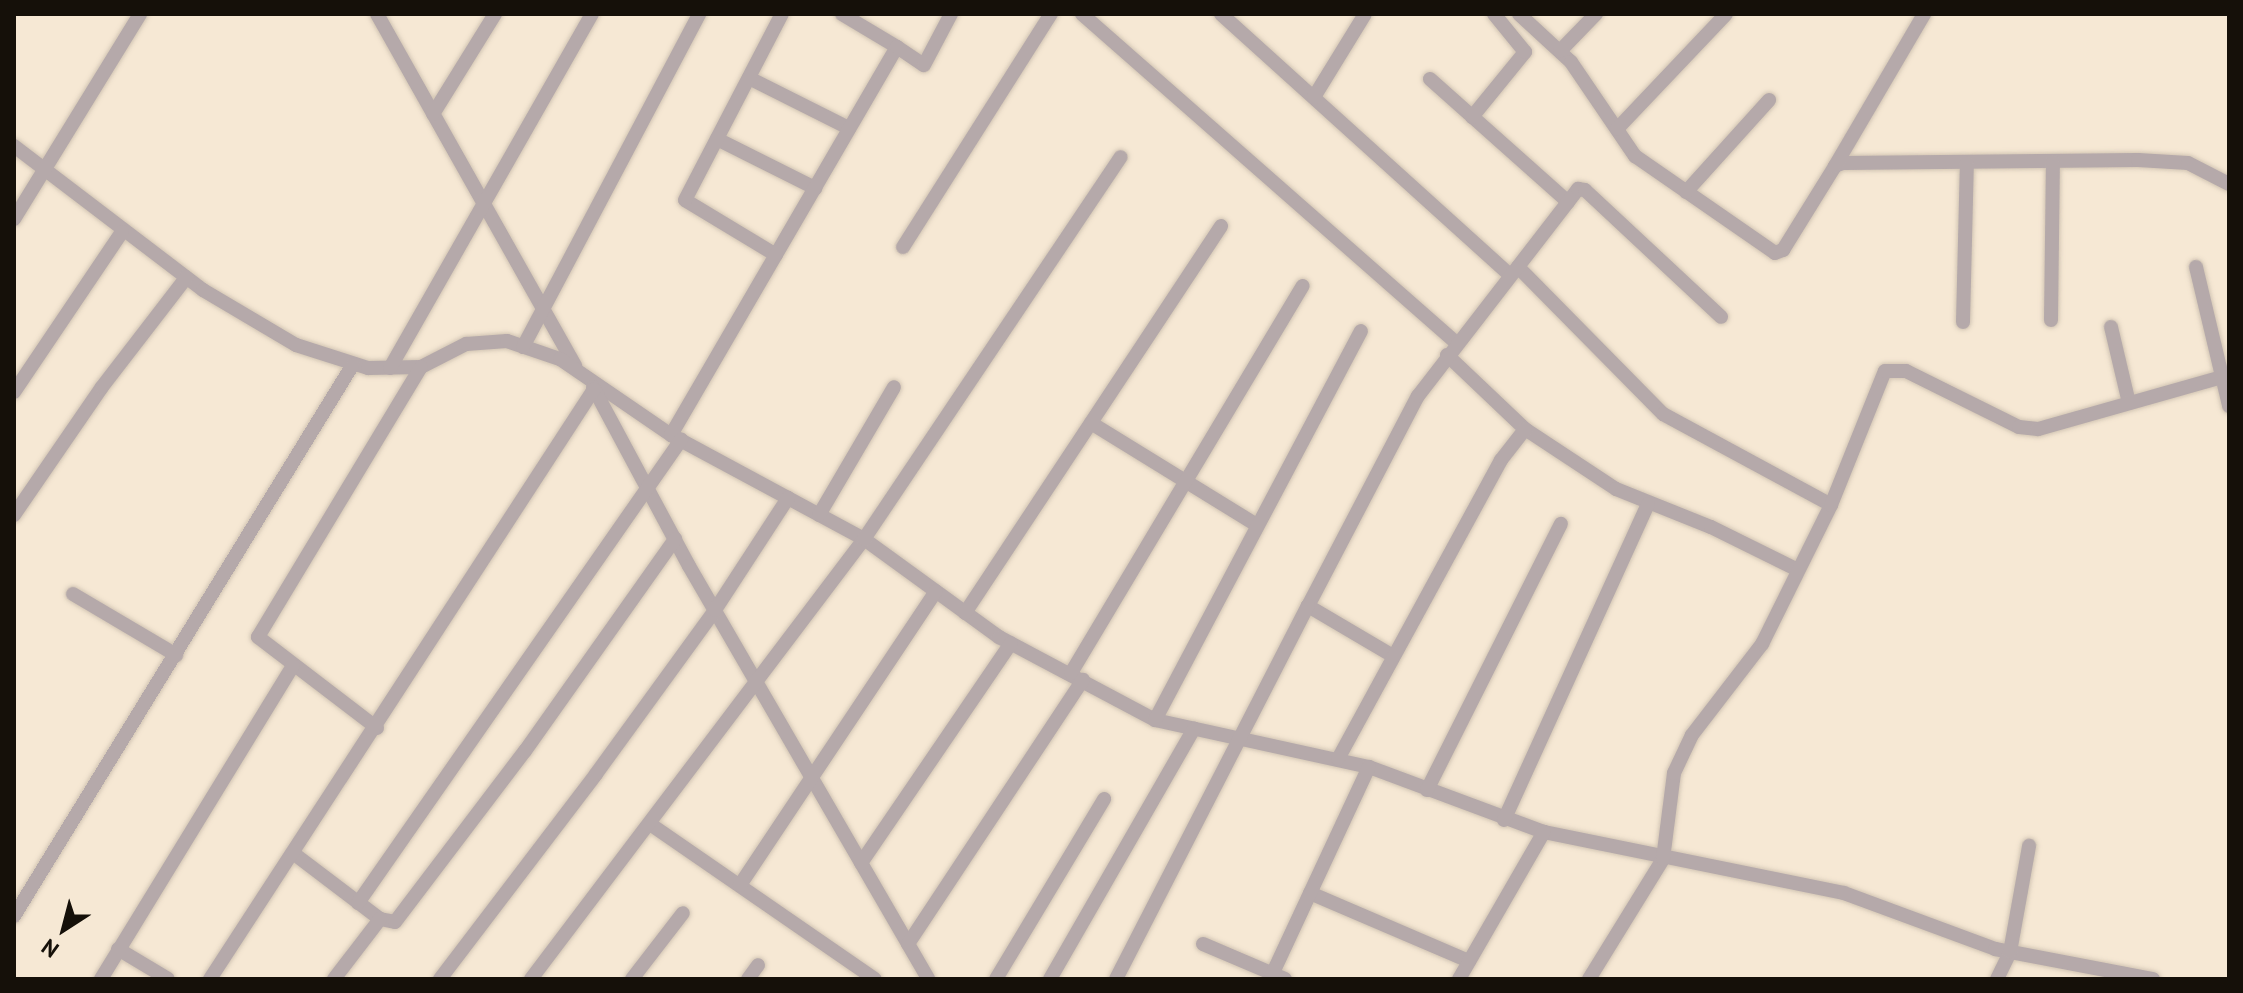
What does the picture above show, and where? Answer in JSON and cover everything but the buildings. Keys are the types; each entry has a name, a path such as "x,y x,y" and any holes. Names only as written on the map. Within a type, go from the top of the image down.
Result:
{"street":[{"path":"14,219 140,14"},
{"path":"377,14 578,372"},
{"path":"433,114 495,14"},
{"path":"390,368 592,14"},
{"path":"523,347 699,14"},
{"path":"776,255 686,204 782,14"},
{"path":"842,14 924,65 951,14"},
{"path":"903,247 1051,14"},
{"path":"1082,14 1452,349 1525,429 1648,504 1711,527 1798,570"},
{"path":"1221,14 1514,271 1663,414 1831,505"},
{"path":"1314,97 1365,14"},
{"path":"1472,117 1525,52 1494,14"},
{"path":"1519,14 1560,51 1635,156 1775,253 1783,250 1924,14"},
{"path":"1560,51 1596,14"},
{"path":"1617,129 1726,14"},
{"path":"358,903 647,487 776,255 897,47"},
{"path":"749,78 849,128"},
{"path":"1430,79 1568,202"},
{"path":"1686,192 1769,100"},
{"path":"717,139 815,188"},
{"path":"14,146 122,232 186,278 296,345 352,366 421,367 466,344 507,341 560,359 593,386 676,437 864,539 1011,643 1155,720 1369,767 1504,820 1544,832 1663,859 1844,893 2010,952 2108,975 2153,979"},
{"path":"531,979 757,685 864,539 1121,157"},
{"path":"2051,320 2053,162"},
{"path":"1963,322 1967,163"},
{"path":"1835,166 2188,163 2229,184"},
{"path":"1116,979 1418,396 1578,189 1585,190 1721,317"},
{"path":"965,613 1221,226"},
{"path":"14,392 122,232"},
{"path":"2196,267 2226,375 2229,406"},
{"path":"14,515 83,413 186,278"},
{"path":"908,944 1077,676 1187,481 1303,286"},
{"path":"2111,327 2129,403"},
{"path":"1155,720 1361,331"},
{"path":"14,916 352,366"},
{"path":"377,728 258,637 421,367"},
{"path":"1589,979 1663,859 1674,773 1692,735 1762,644 1831,505 1885,371 1891,368 2019,427 2038,429 2226,375"},
{"path":"593,386 757,685 928,979"},
{"path":"210,979 377,728 593,386"},
{"path":"819,515 894,387"},
{"path":"1091,423 1257,525"},
{"path":"1338,759 1501,460 1525,429"},
{"path":"440,979 715,610 788,498"},
{"path":"1504,820 1648,504"},
{"path":"1427,790 1561,524"},
{"path":"293,853 380,919 395,922 525,751 675,539"},
{"path":"740,885 936,591"},
{"path":"73,594 176,655"},
{"path":"1308,606 1393,656"},
{"path":"861,863 1011,643"},
{"path":"101,979 293,666"},
{"path":"1050,979 1194,729"},
{"path":"1203,944 1276,977 1310,893 1369,767"},
{"path":"996,979 1104,799"},
{"path":"650,824 875,979"},
{"path":"1459,979 1544,832"},
{"path":"1997,979 2010,952 2029,846"},
{"path":"1310,893 1469,961"},
{"path":"632,979 683,913"},
{"path":"334,979 380,919"},
{"path":"118,949 168,979"},
{"path":"748,979 758,965"}]}
